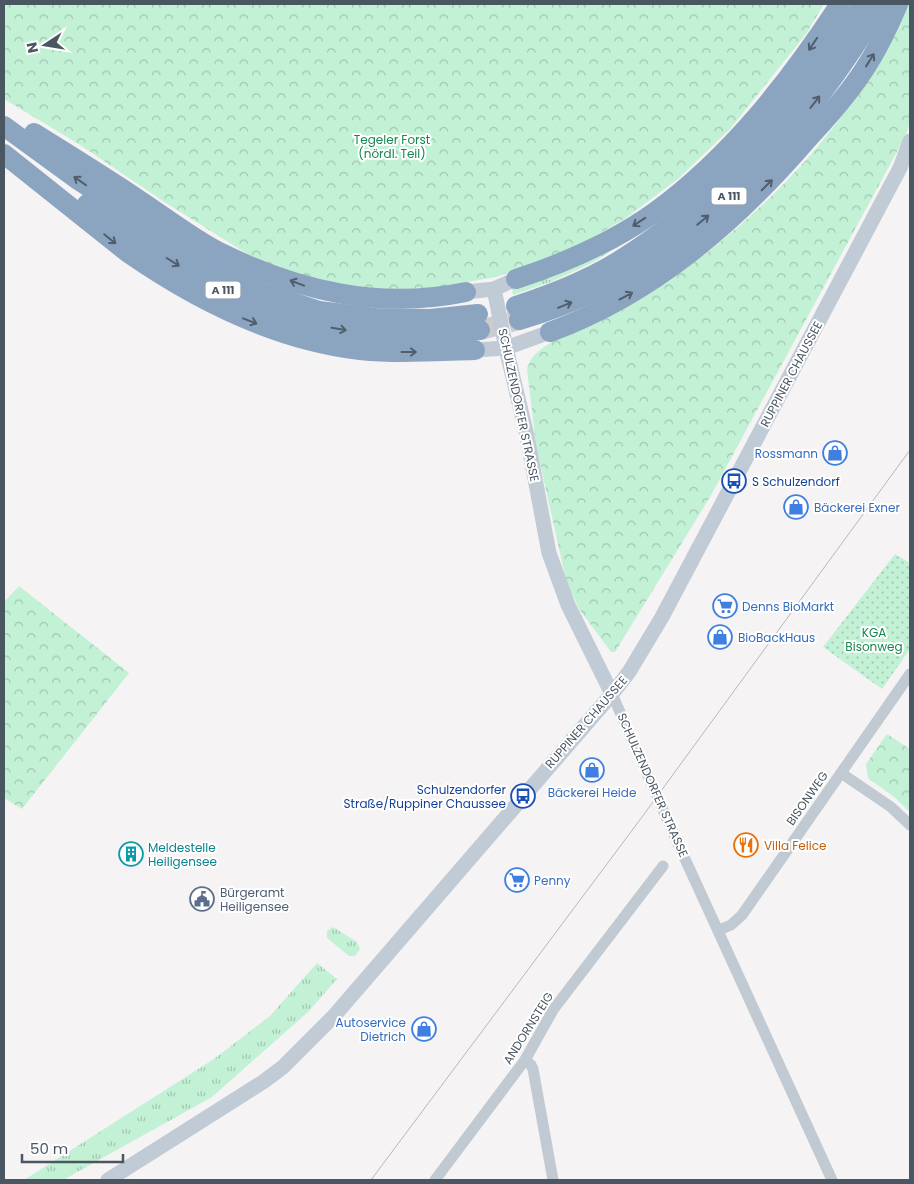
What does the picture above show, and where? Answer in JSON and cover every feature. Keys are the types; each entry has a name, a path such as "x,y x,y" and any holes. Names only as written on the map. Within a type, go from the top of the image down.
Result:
{"highway":[{"path":"516,279 553,266 600,245 654,212 692,181 726,150 777,93 810,50 840,4"},
{"name":"A 111","path":"863,4 831,53 796,100 728,177 655,238 616,263 518,313 547,312 581,299 625,276 674,243 711,213 756,170 805,115 856,45 881,4"},
{"path":"550,332 574,323 650,282 702,244 744,208 781,170 856,81 875,52 898,4"},
{"path":"4,114 106,177 219,251 309,288 359,297 416,300 466,292"},
{"name":"A 111","path":"4,126 78,180 175,245 262,292 319,311 375,318 479,322 432,335 378,334 322,326 274,312 214,286 142,243 4,145"},
{"path":"4,154 126,252 186,290 249,321 298,337 360,350 394,352 475,350"}],"main road":[{"name":"RUPPINER CHAUSSEE","path":"108,1180 263,1082 283,1067 307,1044 360,986 612,694 662,617 900,168 910,141"},
{"path":"466,292 495,294 516,279"},
{"name":"SCHULZENDORFER STRASSE","path":"495,294 527,436 549,553 568,605 612,694"},
{"path":"475,350 491,350 505,341 550,332"}],"street":[{"name":"BISONWEG","path":"719,930 731,925 742,915 910,674"},
{"name":"SCHULZENDORFER STRASSE","path":"612,694 832,1180"},
{"path":"841,773 891,807 910,825"},
{"name":"ANDORNSTEIG","path":"435,1180 525,1060 553,1010 663,866"},
{"path":"525,1060 533,1069 553,1180"}],"green space":[{"name":"Tegeler Forst (nördl. Teil)","path":"4,4 824,4 806,34 730,129 679,178 626,218 569,251 496,277 434,288 388,290 312,280 249,255 166,203 77,143 4,99"},
{"path":"909,4 910,121 906,135 710,497 615,652 611,652 579,609 566,580 536,445 527,369 529,364 535,355 550,343 619,311 672,279 719,243 765,202 808,158 845,111 871,72"},
{"path":"661,219 592,263 553,281 513,295 512,289 551,276"},
{"name":"KGA Bisonweg","path":"895,554 910,563 910,649 882,689 823,647"},
{"path":"19,586 129,673 22,809 4,798 4,599 6,600"},
{"path":"887,734 910,749 910,812 894,797 868,778 866,764"},
{"path":"333,927 357,942 360,949 355,956 349,956 327,938 327,931"},
{"path":"317,963 337,979 308,1012 212,1097 63,1180 24,1180 214,1059 270,1016"}],"tunnel":[{"path":"480,330 519,320"}],"tram line":[{"path":"371,1180 642,817 910,450"}],"place":[{"name":"Rossmann","path":"835,453"},
{"name":"S Schulzendorf","path":"734,481"},
{"name":"Bäckerei Exner","path":"796,507"},
{"name":"Denns BioMarkt","path":"725,606"},
{"name":"BioBackHaus","path":"720,637"},
{"name":"Bäckerei Heide","path":"592,770"},
{"name":"Schulzendorfer Straße/Ruppiner Chaussee","path":"523,796"},
{"name":"Villa Felice","path":"746,845"},
{"name":"Meldestelle Heiligensee","path":"131,854"},
{"name":"Penny","path":"517,880"},
{"name":"Bürgeramt Heiligensee","path":"202,899"},
{"name":"Autoservice Dietrich","path":"424,1029"}]}
